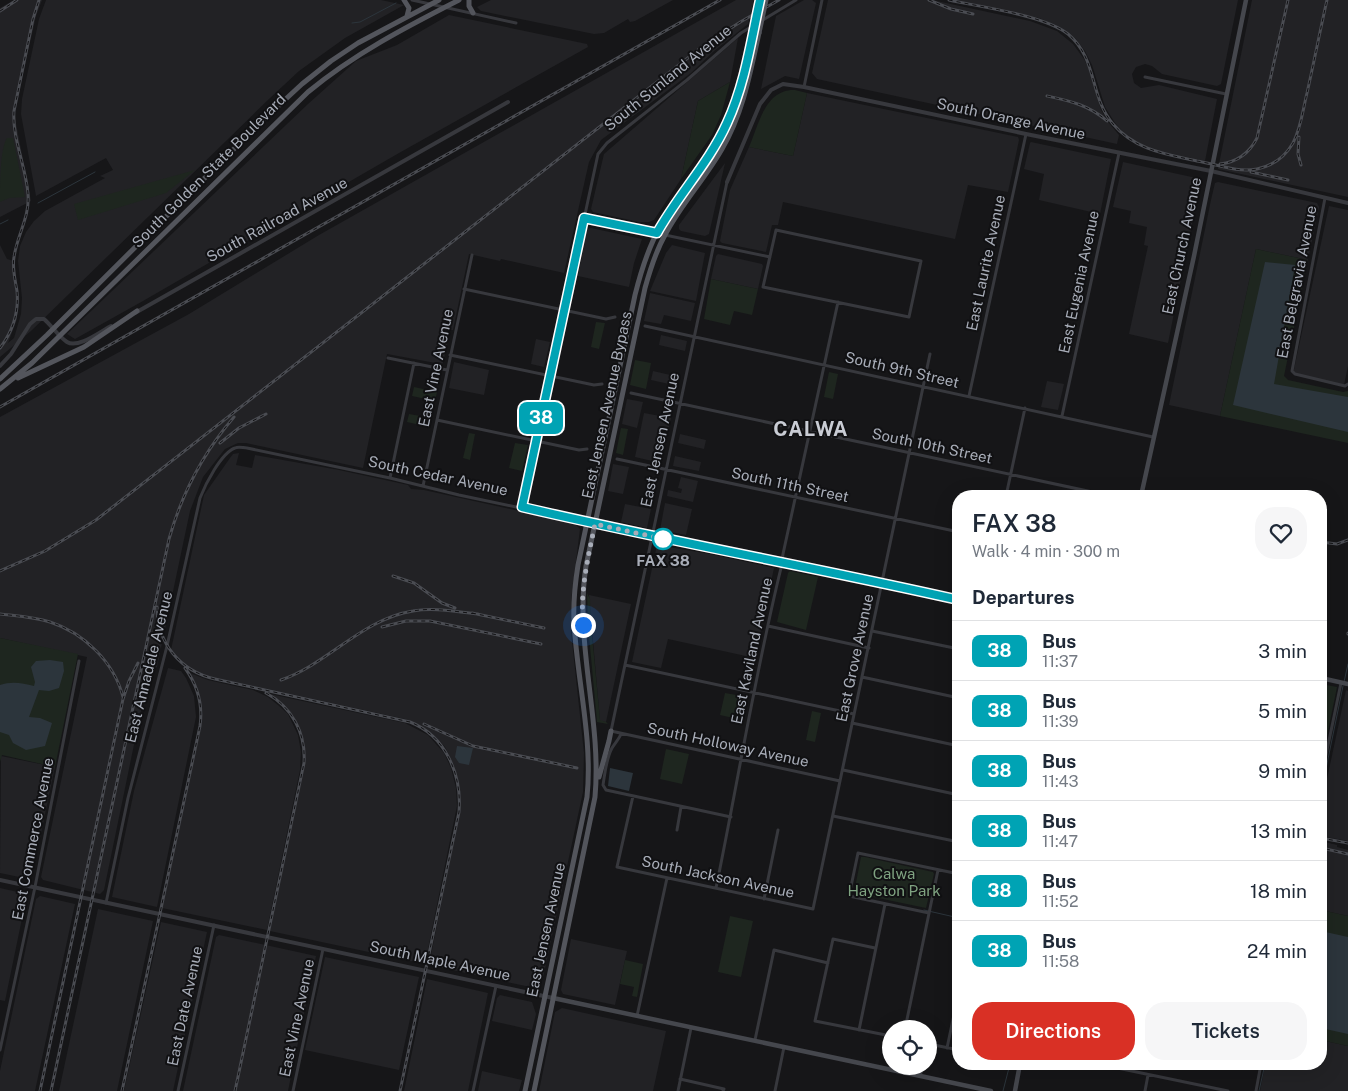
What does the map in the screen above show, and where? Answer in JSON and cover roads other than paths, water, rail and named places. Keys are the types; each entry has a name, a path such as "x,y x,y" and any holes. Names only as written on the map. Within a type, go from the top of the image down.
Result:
{"main road":[{"path":"404,0 408,8 407,16"},
{"name":"South Golden State Boulevard","path":"0,389 11,381 290,94 347,50 439,0"},
{"name":"South Golden State Boulevard","path":"0,379 57,332 308,92 365,50 459,0"},
{"path":"469,0 468,6 473,13"},
{"name":"East Jensen Avenue Bypass","path":"589,773 588,747 574,623 578,565 638,283 646,257 657,233 718,141 731,115 741,83 760,0"},
{"name":"East Jensen Avenue Bypass","path":"596,787 596,754 582,605 584,579 645,288 651,266 665,235 725,144 740,109 748,83 766,0"},
{"name":"East Church Avenue","path":"1142,490 1194,257 1246,0"},
{"path":"11,381 84,347 137,311"},
{"name":"South Cedar Avenue","path":"587,522 952,598"},
{"path":"1327,679 1348,684"},
{"path":"596,787 610,731"},
{"name":"East Jensen Avenue","path":"525,1091 584,814 589,773"},
{"name":"East Jensen Avenue","path":"534,1091 592,815 596,787"},
{"name":"South Maple Avenue","path":"553,998 882,1067"},
{"path":"1015,1091 1019,1070"},
{"name":"South Maple Avenue","path":"920,1075 992,1091"}],"street":[{"path":"412,0 516,22"},
{"name":"South Sunland Avenue","path":"584,218 598,154 607,143 687,80 741,33 796,0"},
{"path":"804,87 822,0"},
{"path":"1145,77 1226,94"},
{"name":"South Orange Avenue","path":"727,182 760,104 771,90 783,84 1211,171 1348,203"},
{"name":"South Railroad Avenue","path":"57,332 69,343 78,344 508,102"},
{"name":"East Laurite Avenue","path":"969,396 1026,134"},
{"name":"East Eugenia Avenue","path":"1062,416 1119,153"},
{"name":"East Jensen Avenue","path":"610,731 727,182"},
{"name":"East Belgravia Avenue","path":"1325,198 1292,371 1295,374 1344,386 1348,384"},
{"path":"522,507 584,218 770,258"},
{"path":"776,230 921,261 908,317 763,287 770,258 776,230"},
{"name":"East Vine Avenue","path":"423,486 472,255"},
{"path":"464,289 606,319 615,316"},
{"name":"East Kaviland Avenue","path":"716,888 740,759 838,302"},
{"path":"0,366 12,354 34,320 42,318 57,332"},
{"name":"South 9th Street","path":"645,326 1153,437"},
{"name":"East Grove Avenue","path":"813,909 930,354"},
{"path":"450,355 594,385 602,384"},
{"path":"388,358 447,370"},
{"path":"390,478 414,363"},
{"name":"South 10th Street","path":"631,393 1084,490"},
{"path":"1007,490 1025,408"},
{"path":"436,420 579,450 587,450"},
{"name":"South Cedar Avenue","path":"235,448 247,448 390,478 587,522"},
{"name":"East Annadale Avenue","path":"106,903 132,783 167,646 200,498 208,481 225,456 235,448"},
{"name":"South 11th Street","path":"617,459 667,468 952,531"},
{"path":"768,626 868,648"},
{"path":"872,631 952,648"},
{"name":"East Commerce Avenue","path":"0,1050 35,888 79,661"},
{"path":"625,665 854,714"},
{"path":"862,677 952,696"},
{"path":"1327,751 1342,682"},
{"path":"852,723 952,744"},
{"name":"South Holloway Avenue","path":"610,731 840,781"},
{"path":"621,734 613,746 608,759 604,786 608,791 730,817"},
{"path":"843,770 952,793"},
{"name":"South Jackson Avenue","path":"633,796 618,867 813,909"},
{"path":"677,830 681,807"},
{"path":"833,816 952,841"},
{"path":"764,898 778,830"},
{"path":"929,913 849,896 858,853 952,873"},
{"path":"907,1020 938,870"},
{"path":"638,1016 667,878"},
{"name":"South Maple Avenue","path":"0,880 553,998"},
{"path":"859,1030 885,904"},
{"name":"East Date Avenue","path":"178,1091 214,926"},
{"path":"875,948 833,939 815,1021 882,1034"},
{"name":"East Vine Avenue","path":"293,1091 322,949"},
{"path":"754,1040 774,950 828,963"},
{"path":"473,1091 496,986"},
{"path":"947,1048 952,1024"},
{"path":"678,1091 691,1028"},
{"path":"937,1046 952,1049"},
{"path":"774,1091 784,1047"},
{"path":"1125,1070 1228,1091"},
{"path":"1256,1091 1260,1070"},
{"path":"1144,1091 1148,1075"},
{"path":"680,1079 723,1090"},
{"path":"959,1091 960,1084"}],"waterway":[{"path":"352,23 360,22 396,3"},
{"path":"38,203 95,172"},
{"path":"0,224 8,220"},
{"path":"1344,682 1348,664"},
{"path":"1327,764 1343,686"},
{"path":"924,910 952,916"},
{"path":"1003,1091 1008,1070"},
{"path":"1259,1091 1264,1070"}],"railway":[{"path":"0,11 17,0"},
{"path":"0,348 12,328 16,314 17,291 13,261 28,202 27,184 15,132 14,111 33,19 39,0"},
{"path":"0,407 720,0"},
{"path":"0,571 45,551 96,520 707,43 779,0"},
{"path":"929,0 951,9 973,14"},
{"path":"949,0 1028,17 1057,27 1078,44 1089,66 1105,113 1113,124 1131,140 1163,153 1242,170 1263,168 1273,163 1286,153 1293,143 1302,118 1327,0"},
{"path":"1220,164 1242,156 1250,149 1257,138 1288,0"},
{"path":"1047,96 1086,107 1107,121"},
{"path":"1299,137 1298,154 1301,165"},
{"path":"1251,172 1288,180"},
{"path":"220,443 239,428 266,414"},
{"path":"51,1091 169,539 180,506 195,474 203,459 234,417"},
{"path":"1327,543 1337,544 1348,540"},
{"path":"393,576 414,583 442,603 455,608"},
{"path":"157,607 161,632 173,654 181,662 202,675 410,722 423,728 433,737 449,758 458,784 459,812 400,1091"},
{"path":"281,680 314,664 377,623 395,616 413,611 429,610 478,614"},
{"path":"472,613 544,628"},
{"path":"0,614 44,620 63,627 86,641 96,650 113,672 123,697"},
{"path":"382,627 406,621 430,621 541,644"},
{"path":"40,1091 123,699 138,663"},
{"path":"122,1091 200,726 200,703 193,682 185,668"},
{"path":"235,1091 304,763 303,741 296,722 283,706 266,693"},
{"path":"424,724 473,746 577,768"},
{"path":"1327,839 1348,843"},
{"path":"1327,849 1348,854"}],"place":[{"name":"FAX 38","path":"663,539"}],"district":[{"name":"CALWA","path":"811,429"}],"park label":[{"name":"Calwa Hayston Park","path":"894,882"}]}
